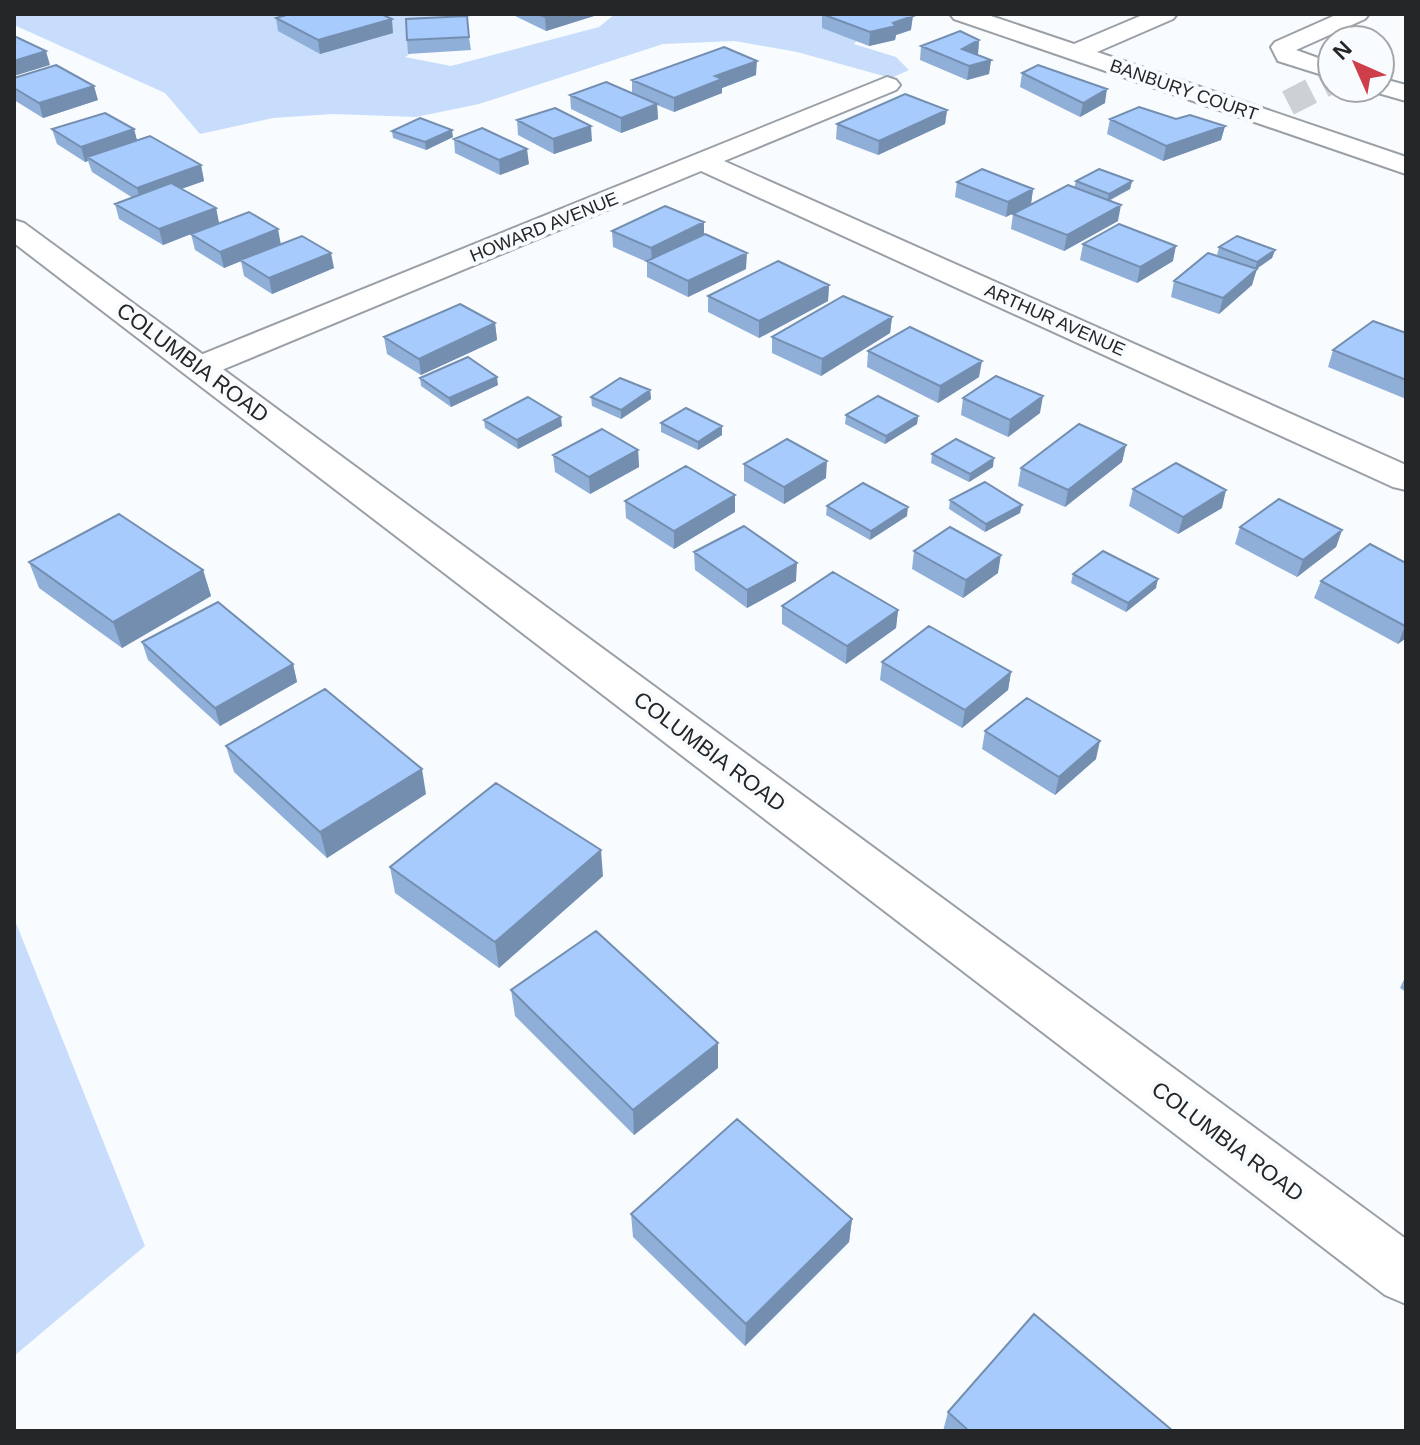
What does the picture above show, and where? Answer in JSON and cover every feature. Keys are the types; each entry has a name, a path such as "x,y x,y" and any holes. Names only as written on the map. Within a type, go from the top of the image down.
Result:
{"street":[{"name":"BANBURY COURT","path":"962,14 1406,166"},
{"path":"1075,53 1165,14"},
{"path":"1335,24 1357,14"},
{"path":"1316,32 1283,47 1287,56 1316,70"},
{"name":"HOWARD AVENUE","path":"200,367 887,85"},
{"path":"1262,117 1288,103"},
{"name":"ARTHUR AVENUE","path":"703,162 1406,479"},
{"name":"COLUMBIA ROAD","path":"14,229 1406,1275"}],"shaded area":[{"path":"14,14 474,14 405,57 451,66 599,27 615,14 877,14 854,44 896,57 909,70 891,78 797,52 735,41 663,44 479,104 416,117 333,114 273,118 200,134 165,93 14,25"},
{"path":"14,918 145,1246 14,1356"}],"building":[{"path":"290,14 381,14 392,19 318,40 276,18"},
{"path":"822,14 913,16 893,23 896,26 870,32"},
{"path":"467,16 469,37 407,40 406,19"},
{"path":"960,31 979,40 962,49 991,60 969,66 921,46"},
{"path":"14,36 46,51 14,61"},
{"path":"724,47 757,61 715,76 722,79 674,98 632,80"},
{"path":"56,65 94,86 39,103 14,88 14,78"},
{"path":"1038,65 1107,89 1083,103 1022,73"},
{"path":"606,82 657,104 621,118 570,95"},
{"path":"905,94 947,110 879,141 837,124"},
{"path":"1139,107 1176,119 1190,115 1225,126 1166,146 1110,119"},
{"path":"555,108 591,126 553,139 517,120"},
{"path":"105,113 134,129 81,147 52,129"},
{"path":"420,118 452,130 425,142 392,131"},
{"path":"482,128 527,149 499,160 454,139"},
{"path":"150,136 201,165 137,188 87,157"},
{"path":"982,169 1033,189 1008,202 957,182"},
{"path":"1099,169 1132,181 1109,194 1076,181"},
{"path":"171,183 216,208 159,229 115,204"},
{"path":"1068,185 1121,205 1067,235 1013,214"},
{"path":"665,206 704,222 651,248 612,231"},
{"path":"249,212 278,229 220,252 191,234"},
{"path":"1119,224 1176,246 1140,267 1083,244"},
{"path":"705,234 747,253 688,281 647,261"},
{"path":"302,236 331,253 269,278 240,260"},
{"path":"1237,236 1275,250 1257,262 1219,247"},
{"path":"1208,253 1257,269 1223,298 1174,281"},
{"path":"778,261 829,285 759,321 708,296"},
{"path":"843,296 892,317 822,359 772,337"},
{"path":"460,304 495,323 419,359 384,337"},
{"path":"1373,321 1406,333 1406,380 1333,350"},
{"path":"910,327 982,361 940,386 868,351"},
{"path":"468,357 497,377 449,398 420,378"},
{"path":"996,376 1043,396 1010,420 963,398"},
{"path":"620,378 650,390 621,410 591,397"},
{"path":"878,396 918,416 886,436 846,415"},
{"path":"528,397 561,417 517,440 484,420"},
{"path":"686,408 722,426 698,442 661,423"},
{"path":"1079,424 1126,445 1068,490 1021,468"},
{"path":"602,429 638,450 589,477 553,455"},
{"path":"787,439 827,461 784,487 744,464"},
{"path":"956,439 994,458 970,474 932,454"},
{"path":"1176,463 1226,490 1183,517 1133,489"},
{"path":"686,466 735,495 674,531 625,501"},
{"path":"985,482 1022,505 986,524 950,500"},
{"path":"863,483 908,507 871,531 827,506"},
{"path":"1279,499 1342,530 1303,560 1240,527"},
{"path":"119,514 203,570 113,622 29,562"},
{"path":"744,526 797,563 747,590 694,552"},
{"path":"950,527 1001,555 966,580 914,551"},
{"path":"1370,544 1406,563 1405,626 1321,581"},
{"path":"1103,551 1158,579 1128,603 1073,574"},
{"path":"833,572 898,610 847,646 782,606"},
{"path":"218,602 293,664 215,708 142,642"},
{"path":"929,626 1011,672 965,710 882,662"},
{"path":"325,689 422,769 320,832 226,746"},
{"path":"1027,698 1100,741 1059,777 985,731"},
{"path":"496,783 601,850 495,942 390,867"},
{"path":"596,931 718,1043 633,1110 511,990"},
{"path":"737,1119 852,1219 746,1324 631,1214"},
{"path":"1034,1314 1173,1431 969,1431 948,1412"}],"tunnel":[{"path":"1288,103 1316,89"}]}
